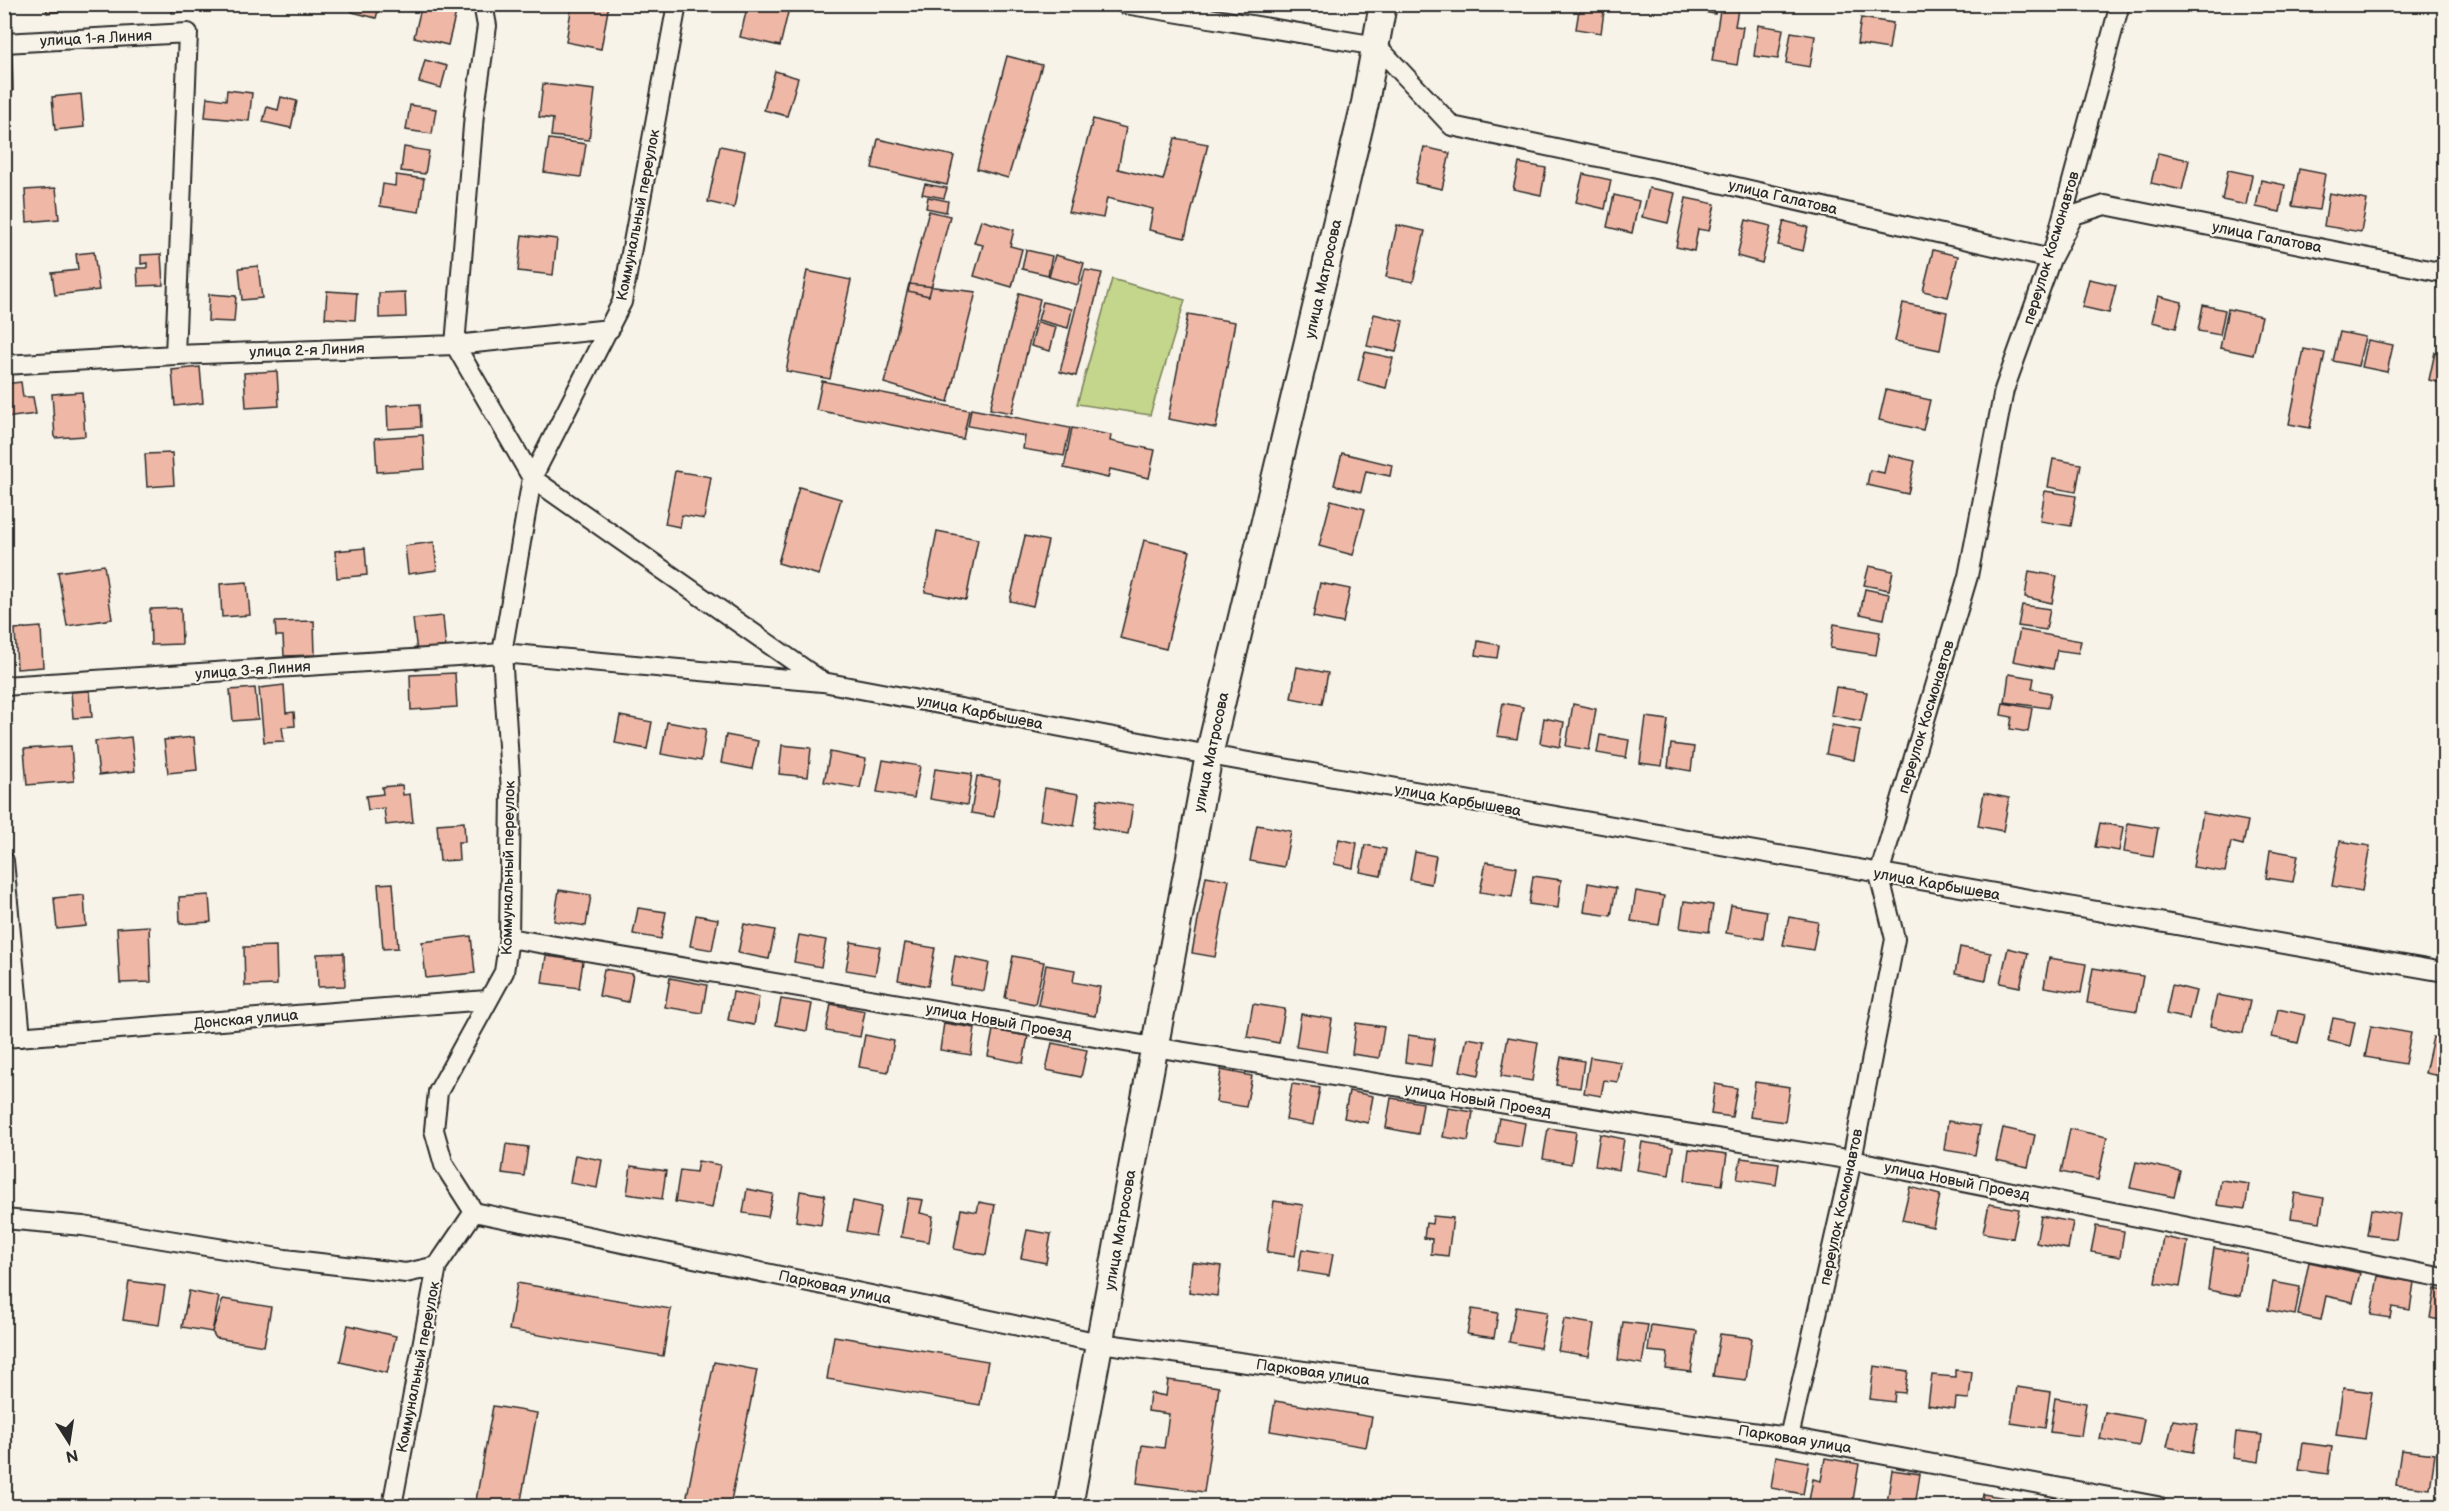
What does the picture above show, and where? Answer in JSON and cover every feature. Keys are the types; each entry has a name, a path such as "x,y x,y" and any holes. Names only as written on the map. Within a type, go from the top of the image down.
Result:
{"street":[{"path":"483,4 488,26 474,114 455,345 532,478"},
{"name":"Коммунальный переулок","path":"392,1506 437,1266 474,1212 444,1166 434,1130 438,1092 504,972 509,938 511,792 502,653 532,478 622,302 677,4"},
{"path":"1125,4 1377,46"},
{"name":"улица Матросова","path":"1069,1506 1209,755 1377,46 1383,4"},
{"name":"переулок Космонавтов","path":"1789,1437 1852,1160 1895,939 1879,874 1968,576 2004,390 2051,259 2120,4"},
{"name":"улица 1-я Линия","path":"4,43 188,33 175,355"},
{"name":"улица Галатова","path":"1377,46 1452,126 1694,177 2051,259 2074,215 2105,205 2445,273"},
{"name":"улица 2-я Линия","path":"4,365 175,355 455,345 610,329"},
{"name":"улица Карбышева","path":"532,478 823,682 1209,755 2445,972"},
{"name":"улица 3-я Линия","path":"4,686 502,653 823,682"},
{"path":"4,861 13,1037"},
{"name":"улица Новый Проезд","path":"509,938 1154,1047 1852,1160 2445,1278"},
{"name":"Донская улица","path":"13,1037 487,1000"},
{"name":"Парковая улица","path":"474,1212 1100,1343 1789,1437 2157,1506"},
{"path":"4,1219 83,1226 285,1258 406,1274 437,1266"}],"green space":[{"path":"1112,279 1185,300 1150,415 1077,404"}],"building":[{"path":"46,4 70,4 71,10 47,13"},
{"path":"171,4 200,4 201,10 172,13"},
{"path":"354,4 380,4 376,18 352,12"},
{"path":"422,4 458,4 448,45 414,37"},
{"path":"572,4 609,4 601,49 566,42"},
{"path":"748,4 790,4 780,46 740,37"},
{"path":"1580,4 1605,4 1601,33 1576,29"},
{"path":"1662,4 1716,4 1715,14"},
{"path":"1721,4 1739,4 1735,26 1743,27 1737,65 1712,61"},
{"path":"1861,18 1893,23 1889,49 1857,44"},
{"path":"1758,25 1783,29 1778,59 1754,56"},
{"path":"1791,32 1815,36 1810,67 1786,63"},
{"path":"12,53 13,91 4,91 4,54"},
{"path":"1007,56 1042,65 1008,178 977,169"},
{"path":"425,60 447,66 441,88 419,82"},
{"path":"775,71 798,78 787,116 764,110"},
{"path":"543,84 595,90 589,140 551,136 553,119 539,117"},
{"path":"227,90 252,93 249,121 205,117 207,97 226,100"},
{"path":"81,94 84,127 55,130 52,97"},
{"path":"281,97 297,101 291,128 263,122 267,107 278,110"},
{"path":"410,105 436,109 432,134 406,130"},
{"path":"1093,119 1126,128 1118,169 1163,180 1175,138 1208,144 1185,238 1149,230 1153,209 1107,198 1103,218 1068,212"},
{"path":"549,139 586,144 581,177 544,172"},
{"path":"878,139 954,156 947,185 872,168"},
{"path":"720,146 745,151 734,208 708,202"},
{"path":"404,147 429,151 425,174 401,171"},
{"path":"1424,147 1450,153 1442,189 1415,183"},
{"path":"2158,153 2189,160 2182,190 2151,183"},
{"path":"1519,163 1546,168 1541,195 1513,189"},
{"path":"2299,169 2325,174 2319,210 2292,206"},
{"path":"2228,170 2252,175 2246,205 2222,200"},
{"path":"1583,174 1611,180 1605,209 1576,202"},
{"path":"396,175 424,179 419,212 380,206 383,184 395,186"},
{"path":"2261,180 2285,185 2280,212 2256,207"},
{"path":"925,184 947,188 944,198 922,194"},
{"path":"56,188 59,219 27,222 25,190"},
{"path":"1649,188 1675,193 1668,223 1642,217"},
{"path":"2329,193 2367,200 2361,232 2324,226"},
{"path":"1614,195 1639,201 1632,233 1607,227"},
{"path":"928,197 948,201 946,212 926,208"},
{"path":"1686,198 1715,204 1709,231 1698,229 1694,251 1676,247"},
{"path":"929,211 950,216 929,296 908,291"},
{"path":"981,220 1014,230 1010,246 1022,249 1012,287 974,276 983,245 974,243"},
{"path":"1746,220 1771,226 1762,263 1737,256"},
{"path":"1784,221 1808,227 1803,251 1778,245"},
{"path":"1397,225 1425,231 1413,282 1386,277"},
{"path":"522,235 557,239 553,275 518,271"},
{"path":"1026,250 1052,256 1048,275 1022,269"},
{"path":"1933,250 1958,256 1948,297 1923,291"},
{"path":"94,252 99,290 55,295 52,273 78,270 76,254"},
{"path":"161,254 163,285 138,286 137,268 147,268 147,263 141,264 141,255"},
{"path":"1055,255 1084,263 1078,285 1049,277"},
{"path":"258,266 262,298 242,300 239,268"},
{"path":"1085,270 1102,273 1076,376 1060,372"},
{"path":"807,271 851,280 830,379 786,371"},
{"path":"2089,279 2116,285 2109,313 2082,307"},
{"path":"909,284 976,292 948,402 884,383"},
{"path":"327,291 357,293 355,320 325,318"},
{"path":"405,292 406,317 379,318 379,293"},
{"path":"1019,293 1040,299 1012,413 990,409"},
{"path":"209,294 236,296 234,322 208,321"},
{"path":"2158,296 2182,302 2176,328 2152,322"},
{"path":"1043,302 1072,309 1068,328 1038,320"},
{"path":"1903,303 1947,312 1940,350 1895,341"},
{"path":"2203,305 2225,310 2220,335 2198,331"},
{"path":"2228,309 2262,316 2253,355 2220,348"},
{"path":"1188,314 1235,322 1216,428 1168,419"},
{"path":"1374,314 1403,321 1396,352 1367,346"},
{"path":"1037,322 1056,327 1050,351 1031,346"},
{"path":"2340,332 2365,337 2358,366 2333,361"},
{"path":"2368,340 2393,345 2387,372 2362,367"},
{"path":"2304,349 2325,353 2310,428 2289,424"},
{"path":"1365,352 1393,358 1386,388 1358,381"},
{"path":"2435,352 2444,354 2444,384 2429,380"},
{"path":"200,367 203,403 175,406 172,370"},
{"path":"277,371 279,406 246,408 244,373"},
{"path":"822,381 969,410 963,439 816,410"},
{"path":"21,382 23,397 33,397 36,414 4,418 4,384"},
{"path":"1886,390 1930,400 1923,430 1879,420"},
{"path":"82,392 85,436 55,438 52,394"},
{"path":"420,404 421,427 388,429 387,406"},
{"path":"971,409 1070,428 1064,456 1023,449 1025,436 968,426"},
{"path":"1072,428 1111,435 1110,441 1155,450 1149,478 1110,469 1108,478 1064,468"},
{"path":"423,435 425,469 377,472 375,438"},
{"path":"172,453 174,485 147,487 145,454"},
{"path":"1342,453 1392,465 1390,476 1366,471 1361,492 1334,485"},
{"path":"1888,455 1915,461 1908,494 1867,485 1870,470 1884,473"},
{"path":"2053,459 2081,464 2076,492 2048,487"},
{"path":"675,471 711,477 704,519 682,515 680,527 665,524"},
{"path":"799,487 841,499 819,575 778,563"},
{"path":"2045,491 2076,496 2071,526 2040,521"},
{"path":"1331,500 1365,509 1353,555 1319,546"},
{"path":"937,531 978,539 966,600 925,592"},
{"path":"1025,536 1048,541 1033,606 1010,601"},
{"path":"1144,540 1190,551 1166,649 1120,638"},
{"path":"434,542 437,570 408,574 405,546"},
{"path":"365,548 367,575 337,578 335,551"},
{"path":"104,565 112,619 67,626 58,572"},
{"path":"1869,566 1893,571 1889,590 1864,585"},
{"path":"2029,571 2057,576 2052,603 2025,597"},
{"path":"247,582 250,615 222,617 220,584"},
{"path":"1320,583 1350,589 1343,623 1313,617"},
{"path":"1865,589 1889,594 1884,619 1860,614"},
{"path":"2022,605 2050,609 2046,630 2018,626"},
{"path":"181,608 182,644 151,645 150,609"},
{"path":"443,616 446,649 417,652 413,619"},
{"path":"314,621 315,655 284,656 283,636 276,636 275,622"},
{"path":"1834,624 1880,632 1876,655 1830,648"},
{"path":"41,627 43,667 17,669 15,629"},
{"path":"2020,630 2081,641 2078,653 2057,650 2053,669 2013,661"},
{"path":"1478,641 1499,645 1497,658 1476,655"},
{"path":"1297,667 1328,673 1322,704 1291,698"},
{"path":"455,673 457,707 411,710 410,675"},
{"path":"2009,674 2034,678 2032,689 2051,693 2048,708 2005,702"},
{"path":"284,685 286,713 294,712 295,726 282,727 284,741 264,742 259,688"},
{"path":"1836,687 1867,692 1861,721 1831,715"},
{"path":"255,688 258,719 233,721 230,690"},
{"path":"90,691 92,717 73,718 71,692"},
{"path":"1503,703 1523,707 1517,739 1497,736"},
{"path":"2003,703 2032,708 2028,732 2010,729 2012,717 2001,715"},
{"path":"1573,704 1596,709 1589,750 1566,746"},
{"path":"620,716 652,722 647,749 615,743"},
{"path":"1646,717 1668,720 1662,766 1640,763"},
{"path":"1544,718 1564,722 1560,747 1540,743"},
{"path":"667,722 706,729 701,761 661,754"},
{"path":"1832,725 1860,730 1854,760 1826,754"},
{"path":"726,735 758,741 752,769 721,763"},
{"path":"1600,735 1629,740 1626,758 1597,753"},
{"path":"131,737 135,771 99,775 95,741"},
{"path":"194,737 197,770 168,773 164,740"},
{"path":"1671,744 1694,747 1691,771 1668,767"},
{"path":"782,745 811,748 808,777 779,774"},
{"path":"71,746 74,781 27,785 24,749"},
{"path":"830,752 866,759 860,788 824,782"},
{"path":"883,760 920,766 914,798 877,792"},
{"path":"935,769 972,774 967,805 930,799"},
{"path":"977,776 1000,780 994,817 971,813"},
{"path":"402,785 403,795 410,794 413,822 386,825 384,808 368,810 366,796 383,794 382,787"},
{"path":"1045,788 1079,794 1074,826 1040,820"},
{"path":"1984,793 2009,798 2003,831 1978,826"},
{"path":"1098,799 1133,805 1128,834 1093,828"},
{"path":"2203,813 2248,821 2243,845 2231,842 2225,872 2193,867"},
{"path":"464,822 465,842 458,842 459,860 440,861 437,824"},
{"path":"2100,823 2123,827 2119,851 2095,847"},
{"path":"2128,823 2158,828 2153,857 2124,852"},
{"path":"1257,825 1291,831 1284,867 1250,861"},
{"path":"1339,839 1357,843 1353,868 1334,864"},
{"path":"2340,841 2370,846 2362,891 2332,886"},
{"path":"1365,845 1386,849 1381,876 1360,872"},
{"path":"2270,850 2298,855 2293,882 2266,878"},
{"path":"1415,852 1436,856 1431,884 1410,880"},
{"path":"1486,862 1517,867 1512,897 1480,892"},
{"path":"1206,876 1229,880 1215,957 1192,953"},
{"path":"1533,876 1561,880 1558,908 1529,904"},
{"path":"393,883 398,948 383,949 378,884"},
{"path":"1588,883 1616,888 1611,916 1584,912"},
{"path":"559,890 591,895 586,926 554,921"},
{"path":"1636,891 1664,896 1659,925 1631,921"},
{"path":"84,895 86,926 57,929 54,898"},
{"path":"209,895 211,922 180,924 179,897"},
{"path":"1684,901 1713,905 1709,932 1680,928"},
{"path":"1731,905 1767,911 1763,939 1726,933"},
{"path":"638,908 666,912 661,939 633,934"},
{"path":"696,915 718,919 712,950 690,946"},
{"path":"1789,917 1818,922 1813,950 1783,945"},
{"path":"744,924 775,930 769,959 738,953"},
{"path":"149,926 151,982 120,983 117,928"},
{"path":"799,935 826,940 821,967 794,962"},
{"path":"471,936 475,973 426,978 422,942"},
{"path":"851,942 880,947 875,975 846,970"},
{"path":"905,943 935,948 928,986 898,980"},
{"path":"276,946 277,985 245,986 244,947"},
{"path":"1960,947 1991,953 1986,980 1955,974"},
{"path":"2008,948 2028,953 2020,987 2000,983"},
{"path":"344,953 345,986 318,987 317,954"},
{"path":"546,956 583,961 579,988 542,983"},
{"path":"955,956 989,963 984,991 950,985"},
{"path":"1013,956 1044,962 1035,1004 1005,998"},
{"path":"2049,958 2086,964 2081,993 2044,987"},
{"path":"1046,965 1075,970 1073,982 1100,987 1095,1016 1038,1005"},
{"path":"2093,968 2143,976 2137,1011 2087,1003"},
{"path":"604,969 633,974 628,1002 599,996"},
{"path":"670,978 707,985 702,1013 665,1007"},
{"path":"2172,985 2196,991 2189,1019 2166,1014"},
{"path":"733,992 759,997 754,1025 728,1020"},
{"path":"2217,995 2250,1001 2243,1033 2210,1026"},
{"path":"781,999 812,1004 807,1031 776,1025"},
{"path":"831,1004 865,1011 860,1037 826,1031"},
{"path":"1253,1004 1285,1009 1279,1043 1247,1037"},
{"path":"2278,1009 2305,1015 2298,1043 2272,1037"},
{"path":"1301,1014 1332,1019 1327,1052 1296,1047"},
{"path":"2333,1018 2355,1022 2350,1046 2328,1041"},
{"path":"944,1023 975,1028 971,1055 940,1050"},
{"path":"1356,1023 1384,1027 1379,1058 1352,1054"},
{"path":"2371,1026 2411,1033 2405,1064 2365,1057"},
{"path":"993,1030 1028,1036 1023,1063 988,1056"},
{"path":"865,1035 894,1041 888,1072 859,1067"},
{"path":"1408,1035 1435,1039 1431,1066 1405,1062"},
{"path":"1508,1037 1538,1042 1532,1081 1501,1076"},
{"path":"2433,1037 2444,1040 2444,1077 2425,1073"},
{"path":"1467,1038 1485,1041 1479,1075 1460,1071"},
{"path":"1052,1043 1087,1050 1081,1077 1046,1070"},
{"path":"1561,1057 1584,1061 1580,1088 1556,1085"},
{"path":"1590,1057 1621,1062 1618,1082 1604,1080 1601,1096 1584,1093"},
{"path":"1221,1070 1252,1076 1246,1107 1216,1102"},
{"path":"1755,1082 1790,1087 1785,1122 1750,1117"},
{"path":"1292,1084 1320,1088 1313,1125 1286,1120"},
{"path":"1715,1084 1737,1088 1732,1117 1711,1114"},
{"path":"1349,1091 1373,1096 1368,1123 1344,1118"},
{"path":"1391,1098 1423,1103 1418,1134 1386,1128"},
{"path":"1448,1108 1473,1112 1468,1141 1443,1137"},
{"path":"1499,1118 1525,1123 1521,1147 1495,1143"},
{"path":"1948,1121 1980,1126 1975,1155 1944,1150"},
{"path":"1548,1128 1576,1132 1571,1164 1543,1159"},
{"path":"2003,1128 2035,1135 2028,1167 1996,1160"},
{"path":"2070,1129 2107,1137 2098,1180 2061,1172"},
{"path":"1600,1134 1624,1139 1619,1170 1595,1166"},
{"path":"1642,1142 1673,1147 1669,1175 1637,1170"},
{"path":"506,1144 528,1147 524,1176 502,1173"},
{"path":"1689,1149 1727,1154 1722,1185 1685,1180"},
{"path":"575,1155 602,1160 597,1188 570,1183"},
{"path":"1741,1158 1779,1163 1776,1185 1737,1179"},
{"path":"698,1161 720,1165 712,1208 675,1202 680,1170 696,1172"},
{"path":"2136,1162 2180,1171 2174,1197 2130,1188"},
{"path":"631,1166 666,1171 662,1199 627,1194"},
{"path":"2221,1180 2249,1184 2245,1209 2217,1205"},
{"path":"1910,1187 1940,1195 1933,1227 1902,1220"},
{"path":"747,1189 773,1194 768,1217 743,1213"},
{"path":"800,1191 825,1195 821,1225 796,1221"},
{"path":"2295,1193 2324,1198 2320,1222 2291,1218"},
{"path":"908,1198 923,1200 920,1213 933,1216 929,1242 901,1237"},
{"path":"853,1201 881,1207 875,1236 847,1231"},
{"path":"1274,1201 1303,1205 1295,1256 1267,1252"},
{"path":"979,1202 995,1205 986,1255 954,1249 961,1209 977,1212"},
{"path":"1989,1204 2019,1209 2013,1238 1983,1233"},
{"path":"2371,1209 2400,1214 2396,1239 2367,1235"},
{"path":"1433,1216 1453,1218 1448,1256 1431,1254 1432,1239 1424,1238 1426,1223 1432,1224"},
{"path":"2041,1216 2073,1222 2068,1249 2036,1243"},
{"path":"2096,1226 2124,1231 2120,1257 2091,1252"},
{"path":"1027,1230 1051,1234 1046,1263 1021,1258"},
{"path":"2163,1237 2188,1242 2180,1287 2155,1283"},
{"path":"2214,1248 2247,1254 2240,1296 2208,1290"},
{"path":"1302,1249 1333,1254 1329,1276 1298,1271"},
{"path":"1192,1262 1221,1266 1217,1296 1189,1292"},
{"path":"2309,1262 2360,1273 2353,1302 2326,1296 2321,1320 2298,1315"},
{"path":"2378,1276 2414,1282 2410,1310 2392,1307 2390,1318 2371,1315"},
{"path":"129,1281 165,1286 159,1325 123,1320"},
{"path":"2273,1282 2300,1287 2295,1315 2268,1310"},
{"path":"517,1283 671,1309 663,1356 509,1330"},
{"path":"2435,1289 2444,1291 2444,1321 2430,1318"},
{"path":"189,1291 219,1297 212,1332 182,1327"},
{"path":"223,1299 271,1307 264,1346 216,1338 212,1332"},
{"path":"1516,1307 1547,1312 1540,1348 1509,1342"},
{"path":"1472,1309 1498,1313 1494,1338 1467,1334"},
{"path":"1564,1319 1594,1324 1589,1356 1558,1351"},
{"path":"1623,1322 1648,1325 1642,1364 1618,1360"},
{"path":"348,1325 396,1336 387,1373 340,1362"},
{"path":"1651,1325 1697,1331 1691,1372 1666,1369 1668,1353 1648,1351"},
{"path":"1720,1334 1752,1338 1746,1380 1713,1376"},
{"path":"834,1336 988,1361 980,1405 827,1379"},
{"path":"714,1362 757,1370 730,1506 685,1506"},
{"path":"1874,1366 1908,1371 1905,1393 1895,1392 1894,1402 1870,1399"},
{"path":"1955,1370 1972,1372 1969,1399 1956,1398 1955,1409 1928,1405 1932,1375 1955,1377"},
{"path":"1168,1380 1219,1387 1204,1492 1137,1483 1142,1445 1164,1448 1169,1414 1148,1411 1150,1393 1166,1396"},
{"path":"2017,1387 2050,1392 2045,1428 2011,1423"},
{"path":"2343,1388 2372,1392 2365,1439 2336,1435"},
{"path":"2055,1398 2086,1403 2081,1436 2050,1432"},
{"path":"1275,1401 1372,1417 1366,1447 1270,1431"},
{"path":"493,1406 537,1413 520,1506 475,1506"},
{"path":"2105,1412 2144,1419 2139,1446 2100,1439"},
{"path":"2173,1420 2198,1424 2193,1452 2167,1447"},
{"path":"2236,1432 2262,1435 2259,1462 2233,1458"},
{"path":"2303,1443 2332,1447 2328,1474 2299,1470"},
{"path":"2401,1450 2435,1454 2430,1489 2396,1485"},
{"path":"1776,1456 1809,1462 1803,1494 1771,1488"},
{"path":"1825,1458 1859,1464 1852,1506 1808,1506 1813,1479 1821,1481"},
{"path":"1892,1470 1920,1474 1915,1506 1887,1503"},
{"path":"1983,1494 2025,1501 2024,1506 1981,1506"},
{"path":"2053,1495 2082,1501 2081,1506 2051,1506"}]}
